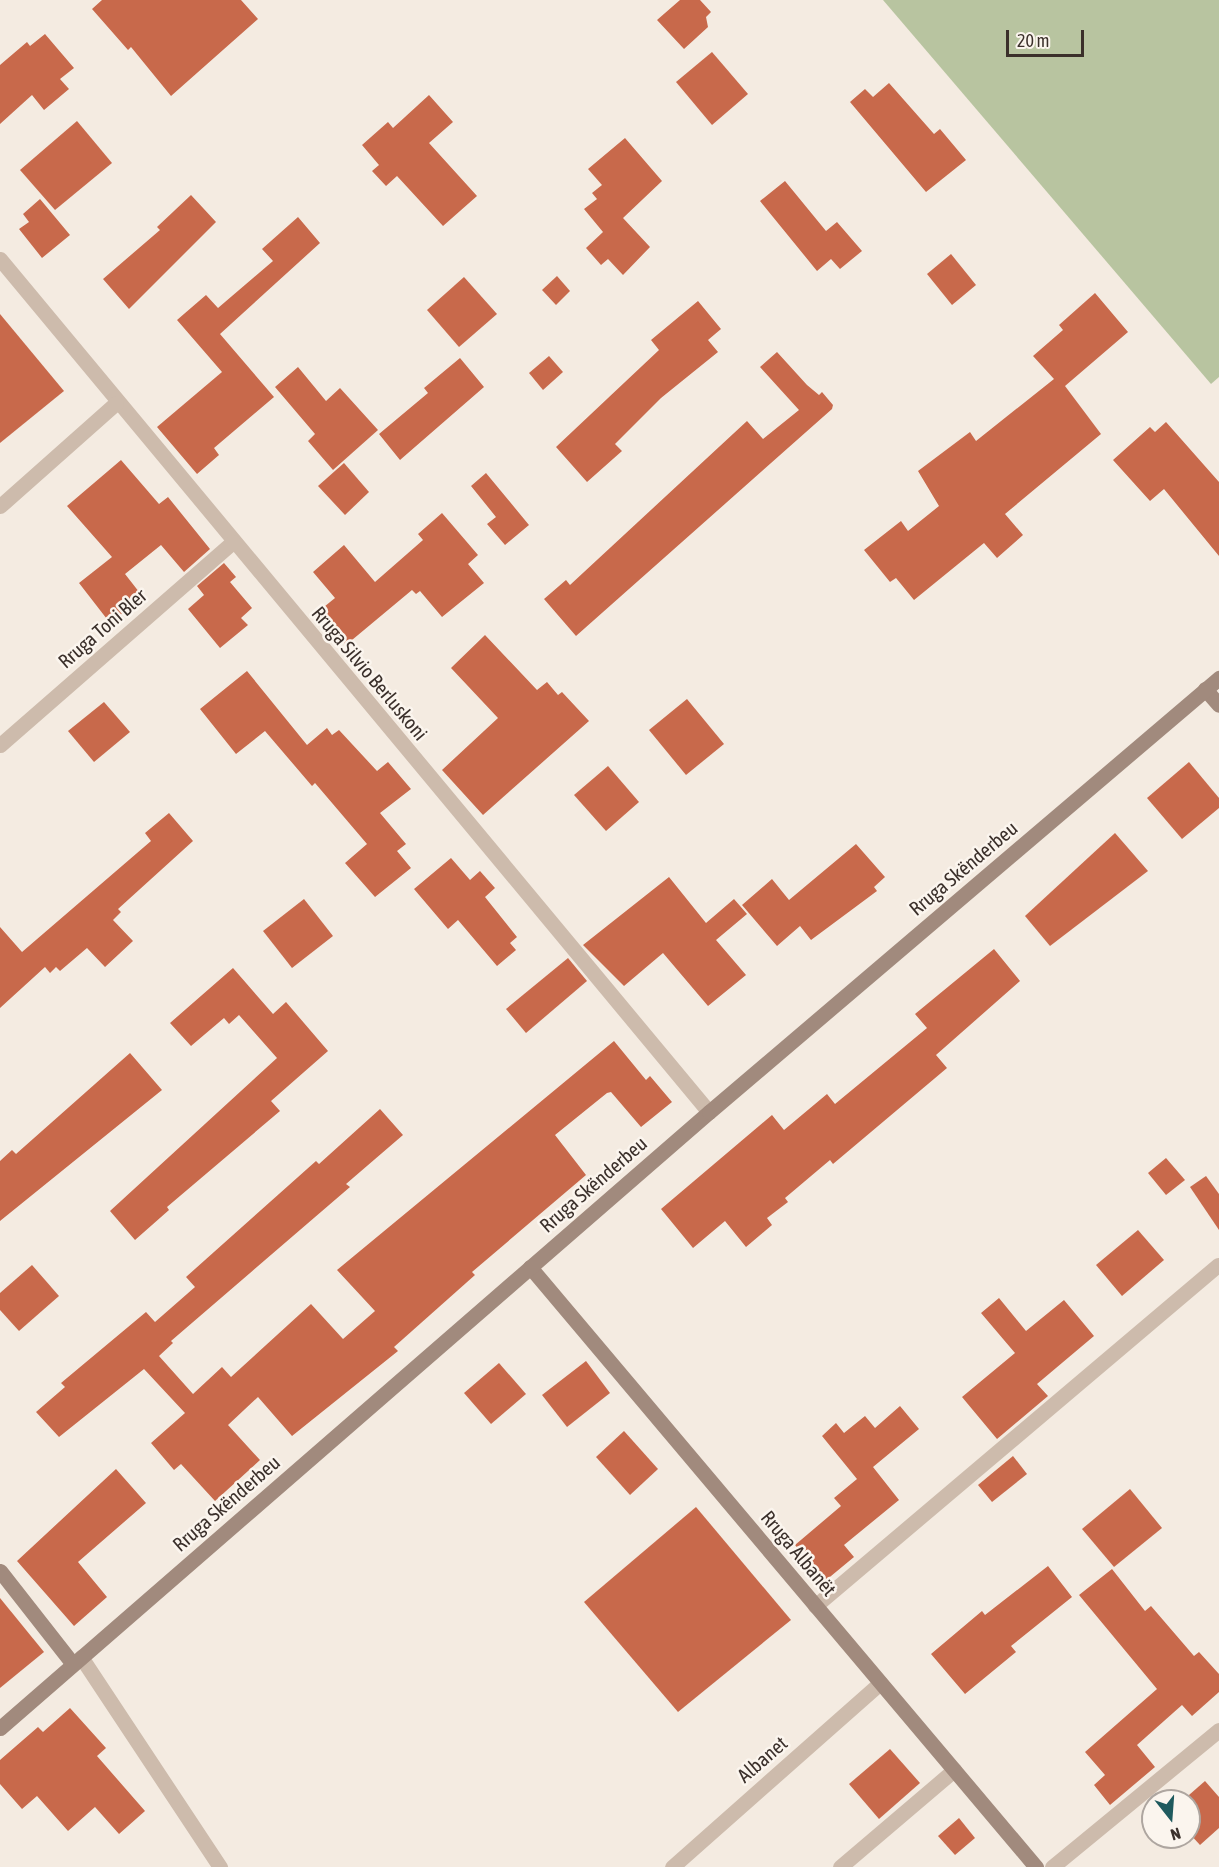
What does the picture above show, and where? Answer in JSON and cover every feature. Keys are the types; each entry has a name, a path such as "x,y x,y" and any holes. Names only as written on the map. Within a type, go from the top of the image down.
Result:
{"main road":[{"name":"Rruga Skënderbeu","path":"0,1728 709,1112 1219,678"},
{"path":"1205,689 1219,705"},
{"name":"Rruga Albanët","path":"530,1267 1036,1867"},
{"path":"0,1571 77,1660"}],"street":[{"name":"Rruga Silvio Berluskoni","path":"0,259 116,403 709,1112"},
{"path":"0,506 116,403"},
{"name":"Rruga Toni Bler","path":"0,745 233,542"},
{"path":"815,1606 1218,1265"},
{"path":"77,1660 220,1867"},
{"name":"Albanet","path":"672,1867 880,1683"},
{"path":"1052,1867 1219,1730"},
{"path":"840,1867 954,1770"}],"green space":[{"path":"883,0 1219,0 1219,377 1211,384"}],"building":[{"path":"102,0 241,0 258,19 171,96 131,47 128,50 92,9"},
{"path":"680,0 700,0 711,12 706,17 708,27 684,49 657,20"},
{"path":"45,34 74,68 60,79 69,89 44,110 32,95 0,124 0,65 27,42 30,46"},
{"path":"712,52 748,94 712,125 676,82"},
{"path":"889,83 934,134 940,129 966,160 926,192 850,102 865,89 873,97"},
{"path":"429,95 453,122 429,143 477,196 443,226 397,176 386,186 372,171 379,165 362,145 388,122 393,128"},
{"path":"77,121 112,163 55,210 20,170"},
{"path":"625,138 662,181 623,218 650,247 623,275 608,259 601,265 586,248 603,232 584,209 597,199 592,193 602,185 588,169"},
{"path":"785,181 826,231 837,222 862,251 840,269 831,259 817,271 760,201"},
{"path":"191,195 216,222 129,309 103,279 160,230 157,227"},
{"path":"40,199 70,235 42,258 19,229 29,222 23,214"},
{"path":"298,217 320,243 220,334 274,397 214,448 219,455 197,474 157,427 222,372 177,320 206,295 218,308 273,261 262,249"},
{"path":"951,254 976,285 952,305 927,274"},
{"path":"557,276 570,291 556,305 542,290"},
{"path":"464,277 497,314 459,347 427,310"},
{"path":"1095,293 1128,332 1065,386 1101,434 1005,514 1023,535 997,558 984,543 914,600 896,578 890,582 864,550 901,521 908,531 939,506 918,471 970,432 976,441 1054,379 1033,356 1063,330 1059,325"},
{"path":"698,301 721,329 708,340 718,352 661,398 615,444 622,451 587,482 556,447 659,350 651,340"},
{"path":"0,314 64,391 0,443"},
{"path":"777,352 807,385 819,395 822,392 833,405 832,409 576,636 544,599 566,580 570,585 747,421 763,439 799,410 760,367"},
{"path":"549,356 563,372 543,390 529,373"},
{"path":"460,358 484,387 400,460 379,434 428,393 424,388"},
{"path":"298,367 326,401 340,388 378,430 333,470 308,441 315,434 275,387"},
{"path":"1166,422 1219,482 1219,556 1164,489 1150,501 1113,460 1150,427 1155,432"},
{"path":"121,460 159,504 168,497 210,549 184,572 161,545 125,574 143,597 110,623 79,583 112,557 67,506"},
{"path":"344,463 369,492 345,515 318,486"},
{"path":"486,473 529,525 505,545 487,524 496,517 471,486"},
{"path":"442,513 478,555 468,564 484,583 442,617 420,591 416,594 412,590 346,645 319,611 335,598 313,572 344,545 375,582 423,540 418,534"},
{"path":"224,563 236,577 230,582 252,608 241,618 248,625 220,648 188,609 204,595 197,586"},
{"path":"485,635 537,690 547,682 558,695 562,692 589,721 483,815 442,770 498,718 451,668"},
{"path":"247,671 307,745 327,728 332,735 339,730 377,771 388,762 411,789 380,813 406,844 397,851 411,868 375,897 345,863 367,844 315,783 312,786 265,731 236,754 200,709"},
{"path":"687,699 724,744 686,775 649,730"},
{"path":"104,702 130,732 94,762 68,731"},
{"path":"1189,762 1219,798 1219,808 1182,839 1147,798"},
{"path":"608,766 639,802 606,831 574,795"},
{"path":"169,813 193,841 118,909 121,912 113,920 133,941 105,967 87,948 60,971 56,967 50,973 45,967 0,1008 0,927 22,952 151,841 145,833"},
{"path":"1115,833 1148,871 1050,946 1025,916"},
{"path":"856,844 885,877 874,887 877,891 811,940 800,926 777,946 742,905 772,879 789,900"},
{"path":"451,858 470,880 480,871 495,888 485,897 517,937 510,943 516,950 497,966 458,920 448,929 414,889"},
{"path":"669,877 706,923 734,899 747,914 716,940 746,975 708,1006 663,953 624,986 583,945"},
{"path":"304,899 333,936 292,968 263,931"},
{"path":"994,949 1020,981 936,1055 947,1068 833,1164 830,1160 785,1198 788,1202 767,1218 772,1225 746,1247 725,1221 693,1248 661,1209 772,1115 784,1130 827,1094 835,1104 927,1028 915,1014"},
{"path":"568,958 587,981 526,1033 506,1009"},
{"path":"233,968 273,1014 286,1002 328,1051 271,1101 280,1111 167,1207 169,1210 135,1240 110,1211 277,1058 239,1015 229,1024 224,1018 191,1046 170,1023"},
{"path":"614,1041 646,1080 650,1076 672,1102 641,1127 611,1092 607,1093 555,1135 586,1175 472,1272 475,1275 394,1347 398,1351 292,1436 258,1397 228,1425 260,1460 215,1501 181,1464 174,1470 151,1443 185,1413 144,1369 59,1437 36,1412 65,1387 61,1383 146,1312 155,1322 195,1287 186,1277 316,1161 319,1164 380,1109 403,1135 346,1184 350,1187 171,1341 173,1343 159,1356 193,1394 222,1367 231,1377 311,1304 343,1339 375,1311 337,1270"},
{"path":"130,1053 162,1090 0,1221 0,1161 12,1150 16,1154"},
{"path":"1166,1158 1185,1180 1166,1195 1148,1173"},
{"path":"1206,1176 1219,1194 1219,1230 1190,1187"},
{"path":"1138,1230 1164,1260 1122,1296 1096,1265"},
{"path":"32,1265 59,1296 19,1331 0,1310 0,1293"},
{"path":"999,1298 1026,1331 1064,1300 1094,1336 1037,1384 1048,1396 997,1439 962,1397 1015,1353 981,1313"},
{"path":"586,1361 610,1393 567,1427 542,1395"},
{"path":"499,1363 526,1394 491,1424 464,1393"},
{"path":"900,1406 919,1429 873,1467 899,1500 844,1545 854,1557 825,1581 795,1545 841,1506 834,1498 857,1479 822,1436 836,1423 844,1433 865,1416 875,1428"},
{"path":"624,1431 658,1469 630,1495 596,1457"},
{"path":"1013,1456 1027,1474 992,1502 978,1485"},
{"path":"116,1469 146,1503 78,1562 107,1597 74,1626 17,1561"},
{"path":"1130,1489 1162,1528 1114,1567 1082,1529"},
{"path":"696,1507 791,1620 678,1712 584,1602"},
{"path":"1048,1566 1072,1597 1011,1646 1016,1652 965,1694 931,1654 982,1611 985,1615"},
{"path":"1112,1569 1145,1611 1151,1606 1194,1656 1199,1652 1219,1674 1219,1692 1192,1716 1182,1705 1137,1745 1155,1767 1110,1805 1094,1785 1105,1775 1085,1752 1157,1689 1079,1595"},
{"path":"0,1598 44,1652 0,1688"},
{"path":"70,1708 106,1748 97,1756 145,1811 119,1834 95,1807 68,1831 37,1796 22,1809 0,1784 0,1760 38,1727 43,1732"},
{"path":"890,1749 920,1783 879,1819 849,1784"},
{"path":"1205,1781 1219,1797 1219,1828 1201,1844 1201,1789 1196,1789"},
{"path":"959,1818 975,1838 955,1855 938,1836"}]}
